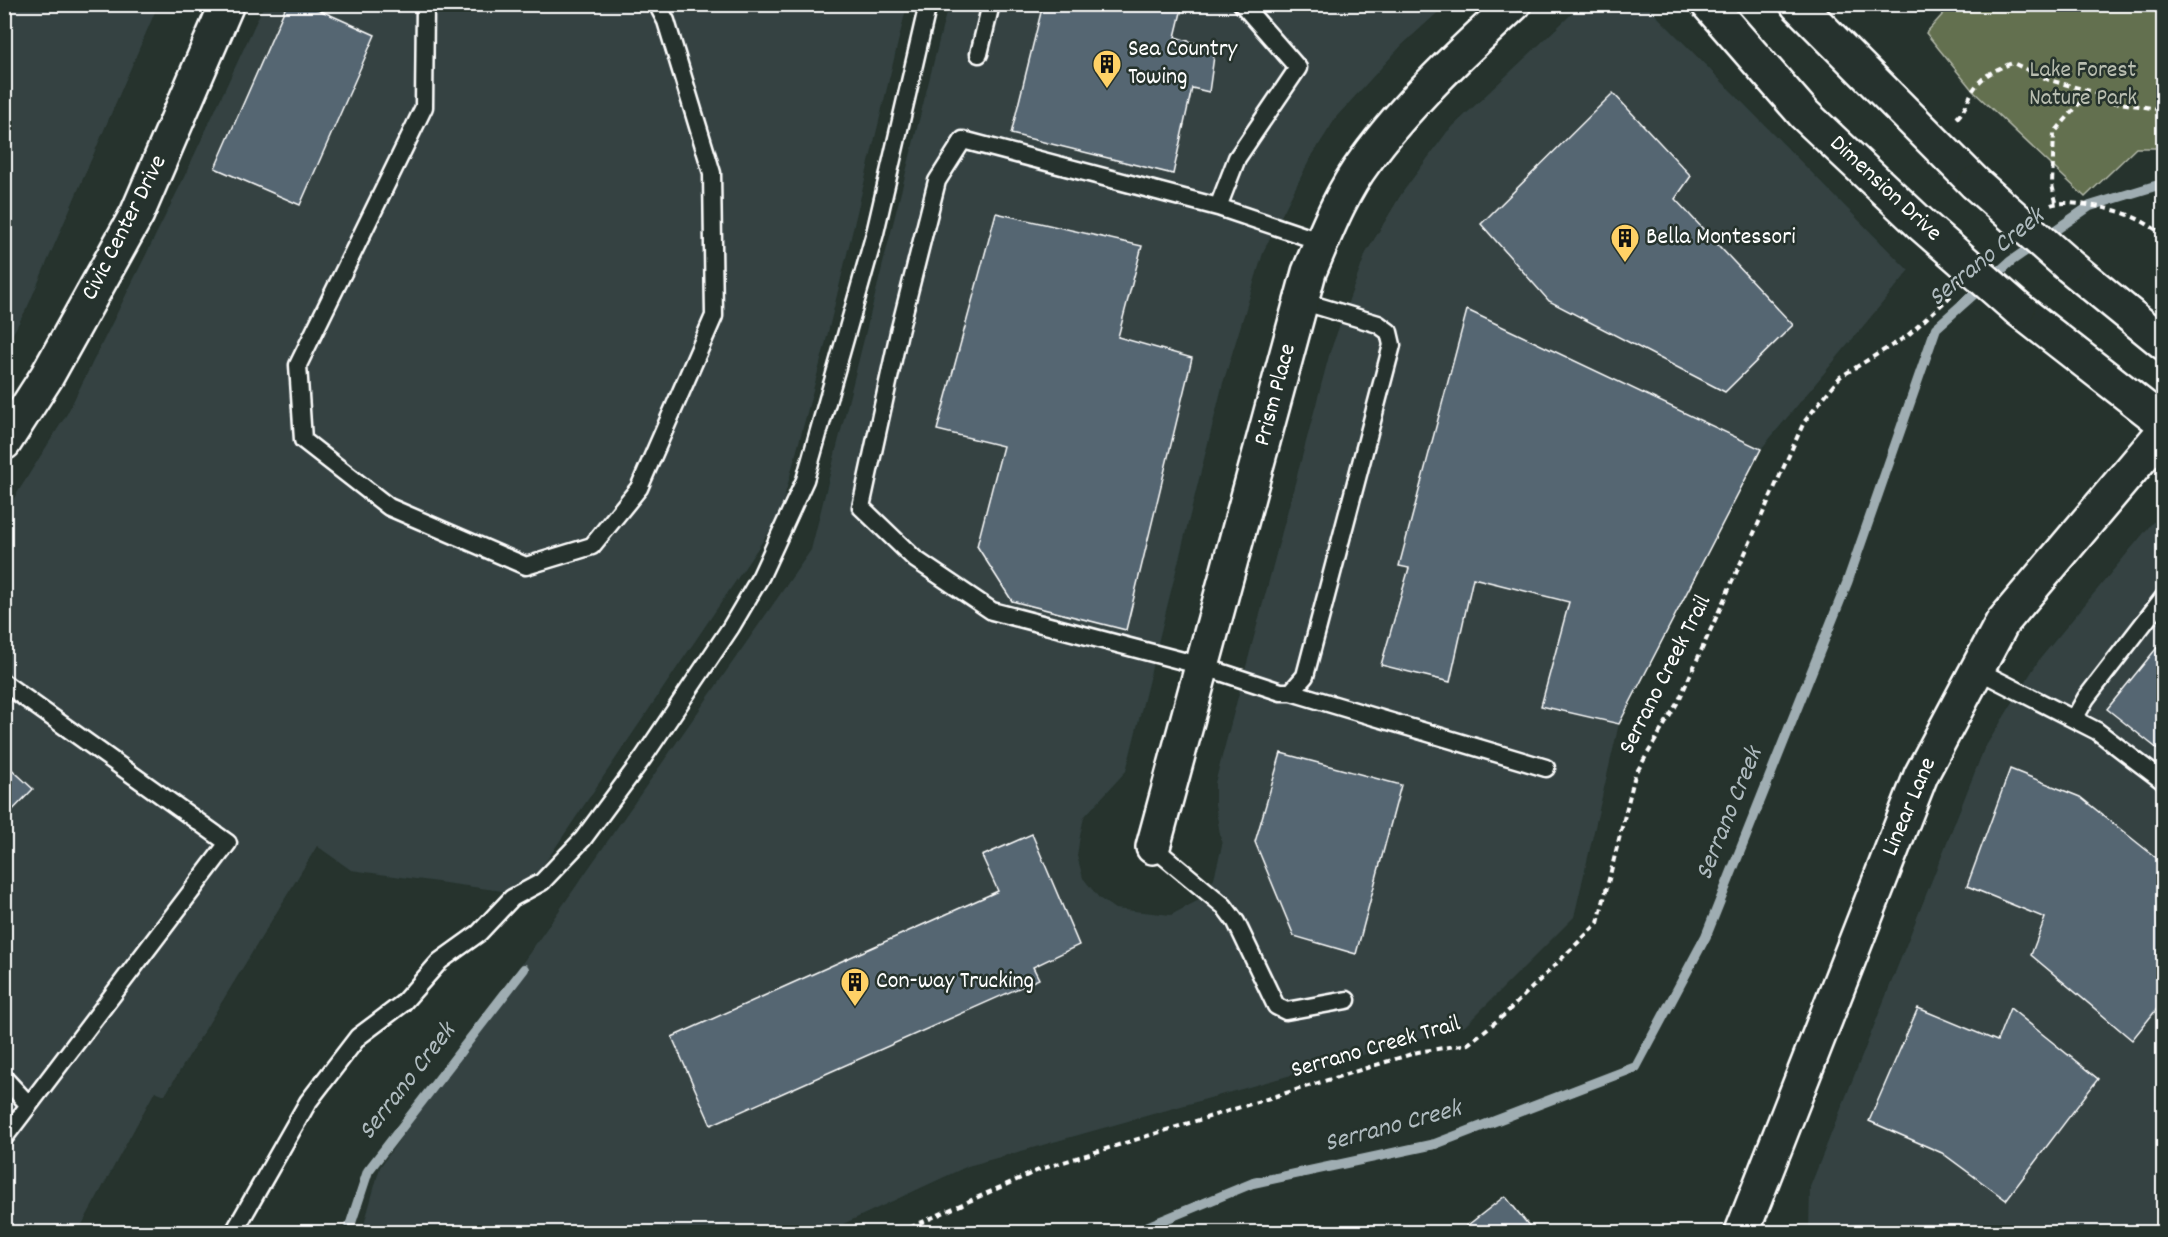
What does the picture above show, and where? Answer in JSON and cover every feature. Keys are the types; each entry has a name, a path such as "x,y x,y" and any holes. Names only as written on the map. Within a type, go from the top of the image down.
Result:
{"street":[{"name":"Civic Center Drive","path":"4,443 47,376 137,214 227,4"},
{"name":"Prism Place","path":"1153,847 1309,272 1336,210 1364,162 1449,64 1514,4"},
{"name":"Dimension Drive","path":"1708,4 1804,114 1921,224 2018,309 2163,423"},
{"path":"1797,4 1975,183 2067,264 2163,343"},
{"name":"Linear Lane","path":"1743,1233 1921,775 2002,623 2163,431"}],"lane":[{"path":"425,4 424,107 298,365 303,440 389,507 526,566 592,546 639,488 714,316 712,173 666,21 657,4"},
{"path":"234,1233 308,1102 358,1037 402,1004 440,961 479,933 512,898 542,882 583,838 643,758 761,576 805,480 875,233 928,4"},
{"path":"979,54 991,4"},
{"path":"1218,207 1237,158 1298,68 1242,4"},
{"path":"1322,242 1218,207 963,140 937,181 899,332 861,507 915,559 992,611 1202,666 1281,692 1291,692 1546,768"},
{"path":"1291,692 1305,676 1392,345 1389,332 1378,324 1301,301"},
{"path":"2074,719 2086,698 2163,597"},
{"path":"1977,670 2097,731 2163,783"},
{"path":"4,683 228,843 4,1138"},
{"path":"1153,847 1224,906 1236,922 1276,1006 1286,1011 1347,1000"},
{"path":"4,1078 29,1105"}],"path":[{"path":"1957,118 1963,112 1973,90 1990,72 2013,63 2049,80 2090,91 2113,102 2163,110"},
{"path":"2090,91 2054,134 2052,185 2056,202 2124,213 2163,235"},
{"name":"Serrano Creek Trail","path":"900,1233 1041,1168 1418,1052 1468,1044 1503,1016 1598,923 1635,775 1679,700 1804,422 1840,377 1907,336 1958,291"}],"shaded area":[{"path":"5,4 158,5 28,306 5,348"},
{"path":"264,5 907,5 824,349 779,517 524,894 351,870 317,846 165,1095 155,1091 78,1232 5,1232 4,514 67,414 179,188"},
{"path":"948,5 1446,5 1402,45 1337,116 1310,159 1264,250 1223,383 1126,771 1084,817 1077,856 1083,878 1099,898 1115,909 1171,915 1197,901 1208,891 1214,878 1222,846 1215,804 1215,783 1330,352 1366,253 1402,193 1447,132 1581,5 1646,5 1909,271 1761,449 1619,724 1574,917 1465,1026 968,1166 826,1232 362,1232 380,1167 811,550"},
{"path":"2163,521 2163,1232 1809,1232 1810,1187 1984,749 2039,660 2153,522"}],"green space":[{"name":"Lake Forest Nature Park","path":"1951,5 2163,5 2163,148 2136,148 2085,197 1973,91 1926,33"}],"building":[{"path":"287,4 306,4 375,35 300,205 215,168"},
{"name":"Sea Country Towing","path":"1043,4 1183,4 1175,37 1215,49 1209,92 1192,88 1173,174 1011,134"},
{"name":"Bella Montessori","path":"1613,93 1691,176 1675,199 1793,325 1725,392 1549,301 1481,224"},
{"path":"996,213 1142,246 1118,337 1192,358 1126,630 1012,601 977,546 1003,446 937,430"},
{"path":"1467,310 1761,449 1619,724 1541,706 1569,602 1473,578 1450,682 1381,665 1409,568 1399,566"},
{"path":"2164,639 2164,754 2107,709"},
{"path":"1281,753 1401,785 1356,954 1294,936 1255,842"},
{"path":"4,762 33,789 4,819"},
{"path":"2010,769 2080,797 2164,864 2164,1000 2132,1040 2031,955 2045,918 1967,886"},
{"name":"Con-way Trucking","path":"1032,834 1079,945 1033,967 1039,979 711,1125 672,1037 998,891 982,856"},
{"path":"1918,1008 1997,1041 2010,1008 2098,1079 2006,1200 1942,1153 1869,1121"},
{"path":"1505,1196 1534,1232 1459,1232"}],"waterway":[{"name":"Serrano Creek","path":"1134,1232 1253,1183 1435,1144 1636,1067 1706,936 1847,583 1936,328 2011,261 2090,206 2155,186 2164,187"},
{"name":"Serrano Creek","path":"348,1232 368,1171 524,969"}],"place":[{"name":"Sea Country Towing","path":"1107,90"},
{"name":"Bella Montessori","path":"1625,264"},
{"name":"Con-way Trucking","path":"855,1008"}]}
